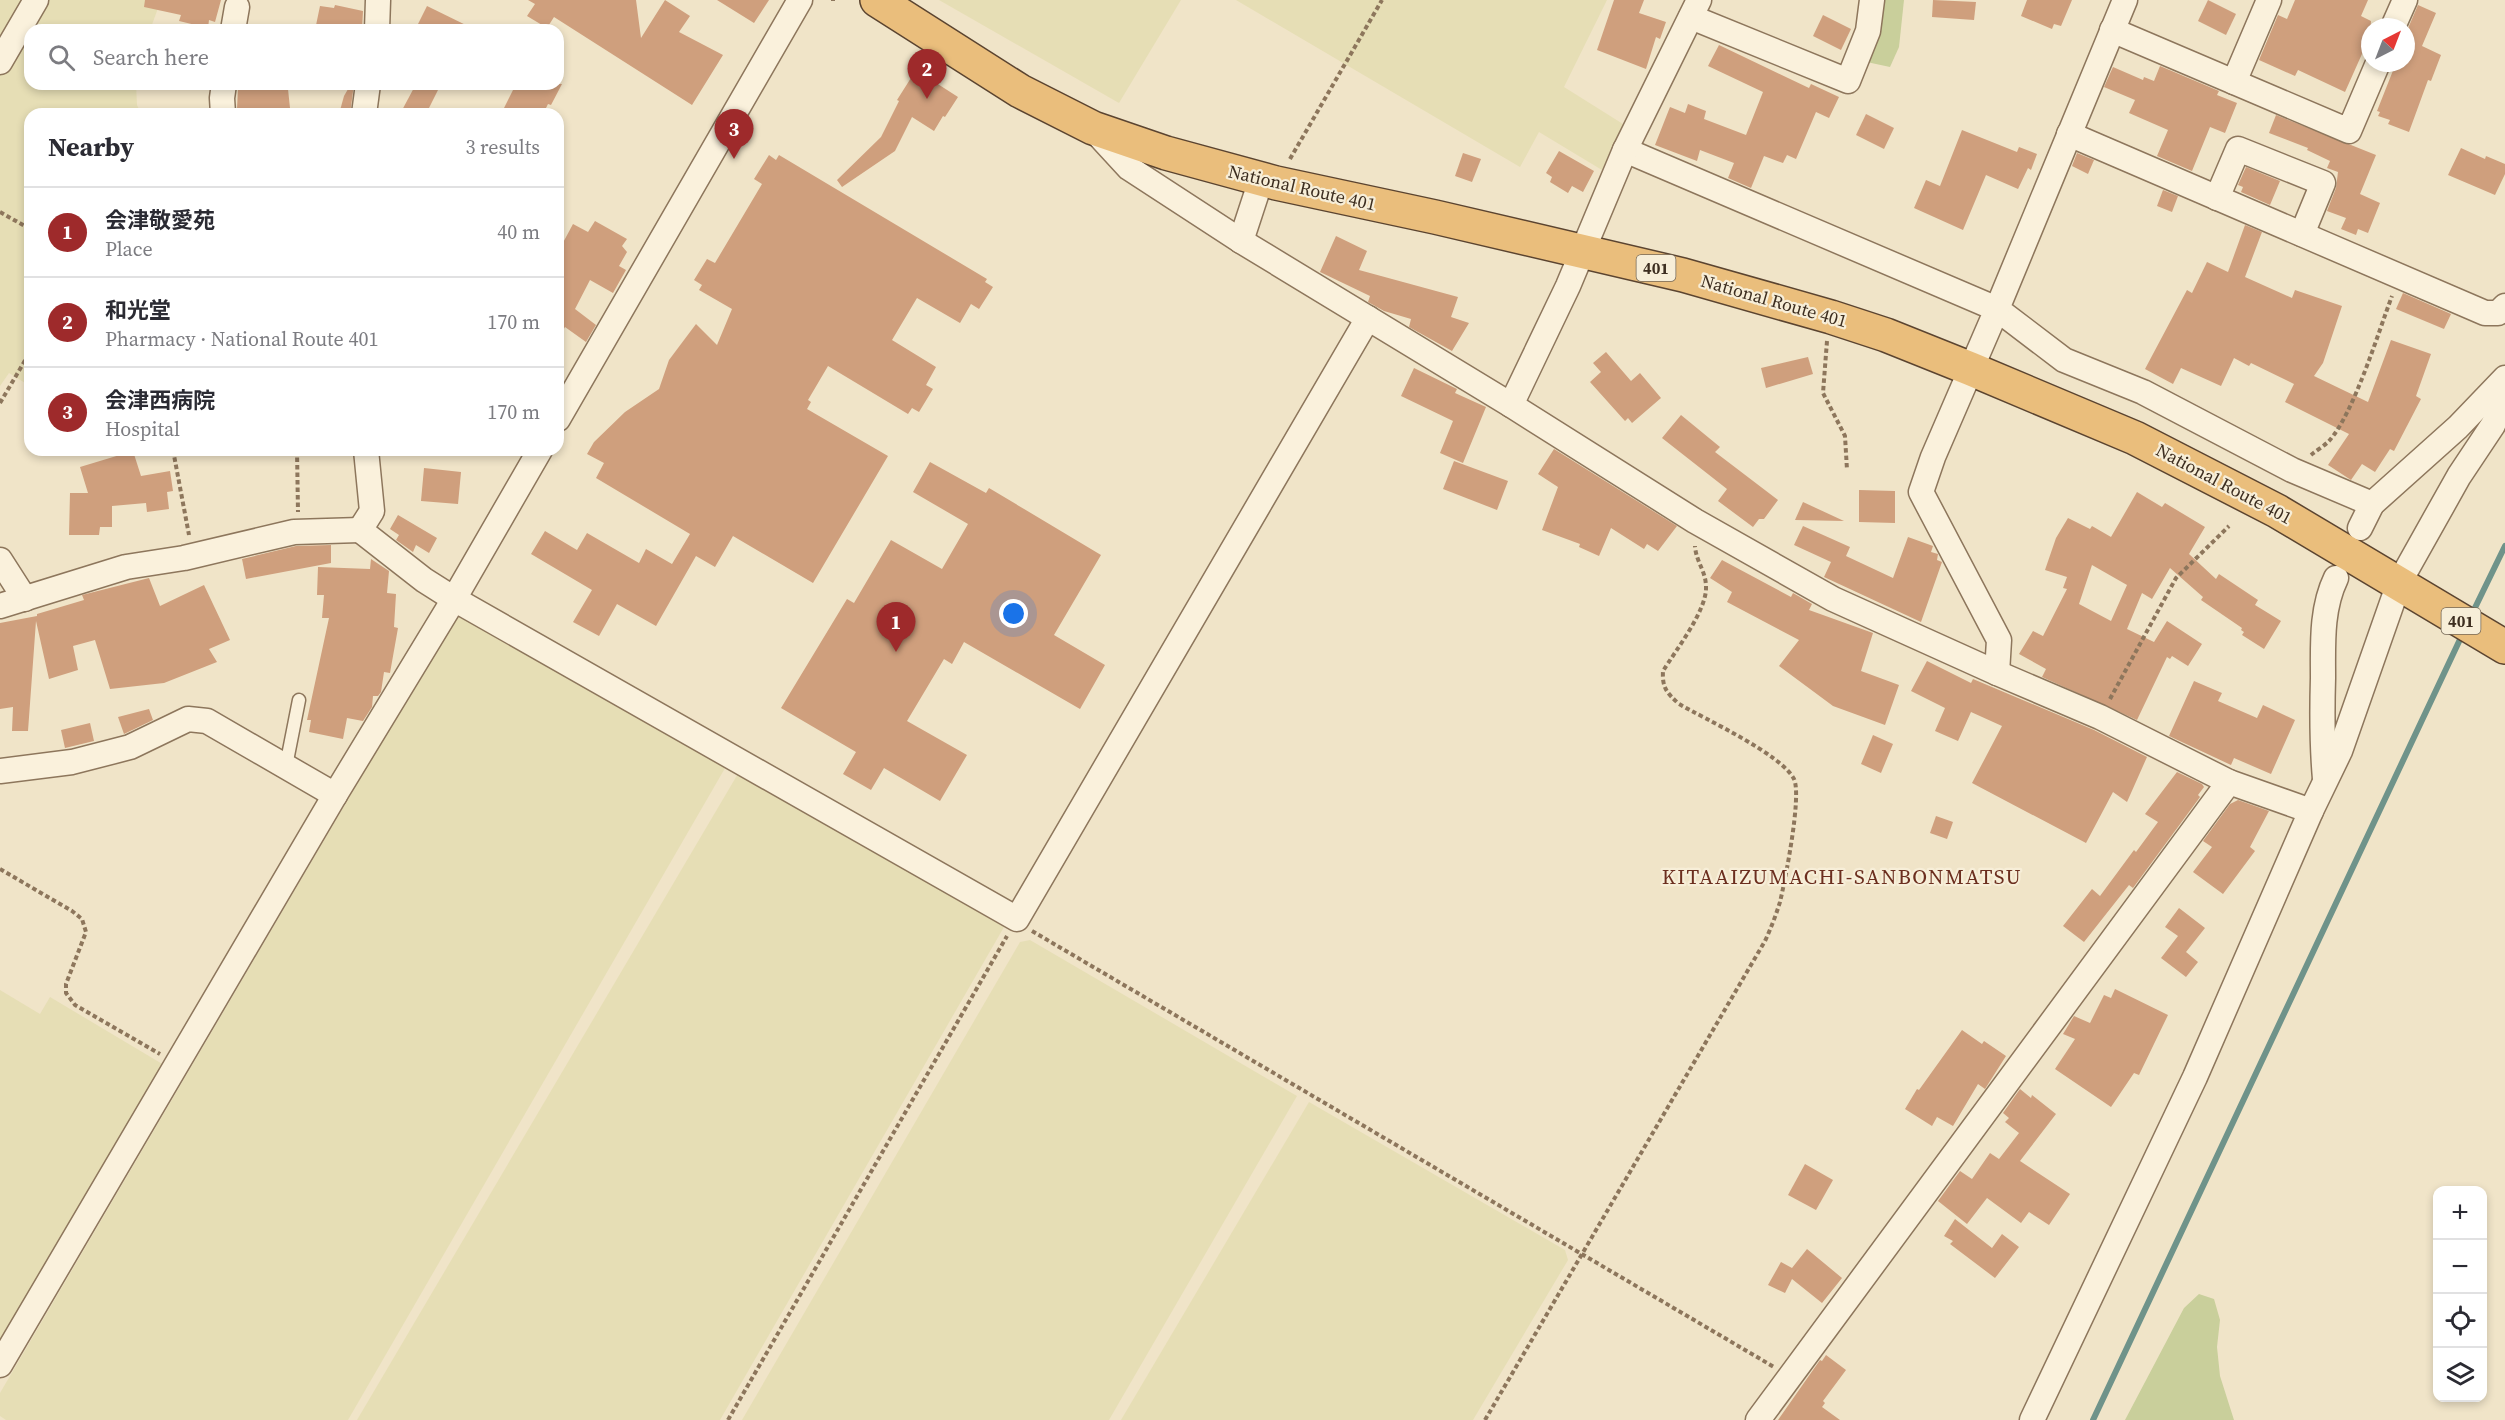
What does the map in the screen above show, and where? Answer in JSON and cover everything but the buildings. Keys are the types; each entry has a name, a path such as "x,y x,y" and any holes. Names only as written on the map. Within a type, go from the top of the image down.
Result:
{"highway":[{"name":"National Route 401","path":"877,0 1020,91 1093,128 1166,153 1269,181 1683,274 1886,335 2135,438 2277,511 2505,647"}],"street":[{"path":"0,62 36,0"},
{"path":"377,24 378,0"},
{"path":"564,409 800,0"},
{"path":"1511,405 1583,252 1625,150 1695,8 1848,81 1868,31 1872,0"},
{"path":"1997,673 1999,640 1921,492 1928,468 1997,309 2125,0"},
{"path":"2234,82 2269,0"},
{"path":"2397,18 2405,0"},
{"path":"2112,30 2349,131 2374,72"},
{"path":"223,108 224,90"},
{"path":"365,108 367,90"},
{"path":"1093,128 1129,168 1241,241 1511,405 1695,521 1833,599 2100,717 2229,782 2311,811"},
{"path":"2069,134 2485,313 2498,313 2505,306"},
{"path":"2217,198 2238,148 2323,183 2302,234"},
{"path":"1625,150 1997,309 2064,360 2143,392 2292,470 2372,504"},
{"path":"1241,241 1269,181"},
{"path":"0,606 126,567 193,556 302,532 360,530 424,580 454,598 1017,919 1368,318"},
{"path":"2360,528 2372,504 2458,427 2505,378"},
{"path":"2032,1420 2195,1077 2459,476 2493,425 2505,398"},
{"path":"360,530 372,511 367,456"},
{"path":"0,1365 334,795 454,598 537,456"},
{"path":"0,560 25,598"},
{"path":"2325,782 2322,743 2323,628 2329,592 2336,578"},
{"path":"0,771 72,762 130,747 188,719 207,721 334,795"},
{"path":"1758,1420 2229,782"}],"lane":[{"path":"285,766 299,700"}],"path":[{"path":"1269,181 1382,0"},
{"path":"0,212 24,226"},
{"path":"2292,470 2329,441 2340,423 2353,397 2400,276"},
{"path":"1831,317 1823,367 1822,393 1845,436 1847,470"},
{"path":"0,404 24,362"},
{"path":"174,456 193,556"},
{"path":"297,456 298,513 302,532"},
{"path":"1485,1420 1765,941 1780,902 1797,793 1794,779 1776,759 1679,704 1667,693 1662,684 1663,671 1706,597 1705,575 1696,559 1695,521"},
{"path":"2100,717 2176,578 2229,526"},
{"path":"0,869 82,919 86,932 66,984 66,993 75,1005 176,1064"},
{"path":"728,1420 1017,919 1029,929 1790,1376"}],"shaded area":[{"path":"0,0 161,0 152,24 24,24 24,90 136,90 138,108 24,108 24,382 9,373 0,386"},
{"path":"939,0 1181,0 1119,103"},
{"path":"1236,0 1607,0 1564,87 1623,124 1602,170 1539,132 1520,167"},
{"path":"459,610 728,763 348,1420 6,1420 0,1416 0,1393"},
{"path":"739,772 1004,927 720,1420 357,1420"},
{"path":"1030,940 1297,1096 1109,1420 742,1420 1020,942"},
{"path":"0,990 40,1014 50,997 164,1065 0,1349"},
{"path":"1309,1102 1565,1250 1568,1260 1473,1420 1121,1420"}],"green space":[{"path":"1878,0 1904,0 1899,47 1890,67 1862,61"},
{"path":"2199,1294 2214,1299 2220,1320 2217,1347 2220,1376 2234,1420 2125,1420 2184,1308"}],"waterway":[{"path":"2471,616 2505,546"},
{"path":"2093,1420 2463,633"}],"place":[{"name":"和光堂","path":"927,99"},
{"name":"会津西病院","path":"734,159"},
{"name":"会津敬愛苑","path":"896,652"}],"district":[{"name":"KITAAIZUMACHI-SANBONMATSU","path":"1842,877"}]}
